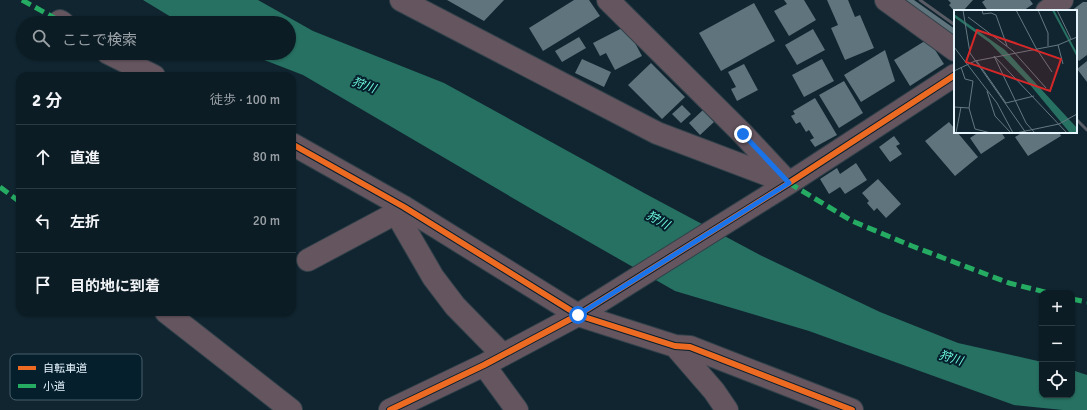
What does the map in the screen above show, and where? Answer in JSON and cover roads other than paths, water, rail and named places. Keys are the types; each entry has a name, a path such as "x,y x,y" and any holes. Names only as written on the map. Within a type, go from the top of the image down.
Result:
{"street":[{"path":"401,0 657,133 789,183"},
{"path":"608,0 743,134 789,183"},
{"path":"886,0 954,49"},
{"path":"1048,10 1062,0"},
{"path":"122,60 146,72"},
{"path":"390,410 493,360 578,315 789,183 954,76"},
{"path":"296,146 578,315 675,346 690,347 852,410"},
{"path":"308,260 400,210"},
{"path":"400,210 432,277 455,306 493,360 517,410"},
{"path":"171,316 292,410"},
{"path":"675,346 714,391 727,410"}],"water":[{"path":"143,0 258,0 286,16 169,16"},
{"name":"狩川","path":"296,21 313,31 444,83 760,255 880,312 958,343 1039,361 1039,398 1075,398 1075,371 1087,375 1087,410 1063,410 1014,405 809,331 675,291 296,72 264,60 296,60"}],"railway":[{"path":"920,0 954,24"},
{"path":"1077,120 1087,130"}]}
